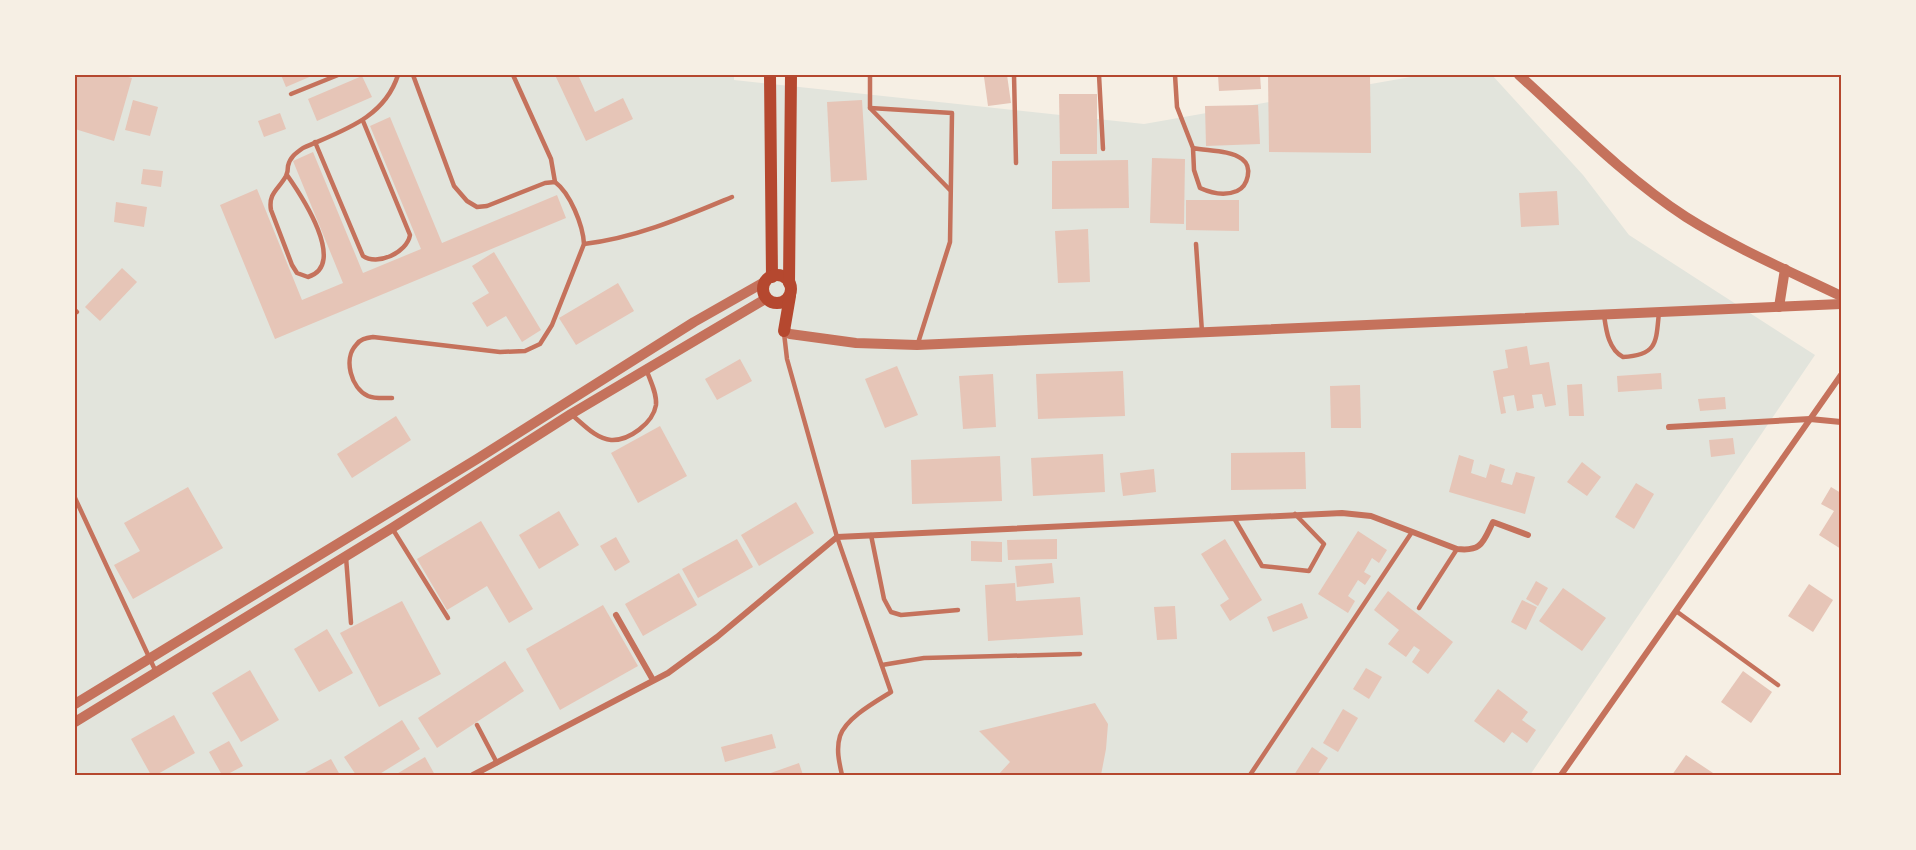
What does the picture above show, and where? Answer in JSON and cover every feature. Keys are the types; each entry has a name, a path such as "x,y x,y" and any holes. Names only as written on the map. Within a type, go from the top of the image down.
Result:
{"main road":[{"path":"770,75 769,279 764,290 784,331"},
{"path":"784,331 789,289 790,75"},
{"path":"769,279 783,277 789,289"},
{"path":"770,300 783,302 789,289"}],"street":[{"path":"1519,75 1625,171 1687,217 1721,237 1841,296"},
{"path":"1779,307 1785,269"},
{"path":"75,704 477,459 694,322 769,279"},
{"path":"75,722 346,554 392,528 571,414 770,300"},
{"path":"784,331 790,334 856,343 917,345 1841,304"},
{"path":"1561,775 1841,375"},
{"path":"1669,427 1810,419 1841,422"},
{"path":"473,775 668,673 717,637 837,537 1295,514 1358,513 1457,549 1469,551 1482,544 1492,522 1528,535"},
{"path":"616,615 653,680"}],"lane":[{"path":"291,94 338,75"},
{"path":"286,175 304,201 325,254 321,269 318,273 308,277 297,273 292,265 271,210 272,195 286,175 291,158 303,148 363,121 375,112 387,99 398,75"},
{"path":"392,398 367,395 357,386 349,360 355,345 363,339 373,337 500,352 525,351 540,344 552,325 585,244 583,231 564,188 555,182 546,183 487,206 477,207 467,201 454,186 413,75"},
{"path":"513,75 551,159 555,182"},
{"path":"870,75 870,108 950,190"},
{"path":"1014,75 1016,163"},
{"path":"1099,75 1103,149"},
{"path":"1175,75 1177,107 1192,148 1194,170 1200,188 1216,193 1226,193 1236,191 1246,181 1247,168 1241,159 1226,153 1192,148"},
{"path":"870,108 952,113 950,242 917,345"},
{"path":"315,142 363,256 372,260 390,255 405,246 410,241 410,236 363,121"},
{"path":"585,244 612,240 645,231 732,197"},
{"path":"1196,244 1202,332"},
{"path":"1604,315 1608,338 1614,349 1623,357 1643,355 1651,349 1655,342 1659,312"},
{"path":"784,331 787,359 837,537 891,692 866,708 840,736 838,753 842,775"},
{"path":"571,414 604,438 620,439 630,435 646,423 656,406 654,390 646,369"},
{"path":"75,498 157,673"},
{"path":"1234,518 1263,566 1309,571 1323,544 1295,514"},
{"path":"392,528 448,618"},
{"path":"1250,775 1412,532"},
{"path":"871,535 884,599 891,612 901,615 958,610"},
{"path":"1419,608 1457,549"},
{"path":"346,554 351,623"},
{"path":"1676,611 1778,685"},
{"path":"882,665 924,658 1080,654"},
{"path":"477,725 496,763"}],"shaded area":[{"path":"75,75 734,75 734,80 1144,124 1422,75 1492,75 1583,175 1629,235 1815,355 1530,775 75,775"}],"building":[{"path":"77,75 121,75 132,78 114,141 75,129"},
{"path":"281,75 314,75 286,87"},
{"path":"555,75 578,75 595,112 623,98 633,119 586,141"},
{"path":"1007,75 1011,103 988,106 984,77"},
{"path":"1218,75 1260,75 1261,89 1219,91"},
{"path":"1268,75 1370,75 1371,153 1269,152"},
{"path":"362,76 372,97 317,121 308,99"},
{"path":"1059,94 1097,94 1097,154 1060,154"},
{"path":"133,100 158,107 150,136 125,130"},
{"path":"862,100 867,180 831,182 827,102"},
{"path":"1258,105 1260,144 1206,146 1205,106"},
{"path":"280,113 286,129 264,137 258,121"},
{"path":"390,117 442,243 557,195 566,218 275,339 220,205 257,189 302,300 343,283 293,161 313,152 363,273 421,249 370,126"},
{"path":"1152,158 1185,159 1184,224 1150,223"},
{"path":"1128,160 1129,208 1052,209 1052,161"},
{"path":"143,169 163,171 161,187 141,184"},
{"path":"1557,191 1559,225 1521,227 1519,193"},
{"path":"1186,200 1239,200 1239,231 1186,230"},
{"path":"116,202 147,207 144,227 114,222"},
{"path":"1088,229 1090,282 1058,283 1055,231"},
{"path":"494,252 541,330 522,342 506,316 487,327 472,303 489,293 472,266"},
{"path":"122,268 137,282 100,321 85,307"},
{"path":"618,283 634,311 576,345 559,318"},
{"path":"1527,346 1530,365 1549,362 1556,405 1545,407 1542,394 1532,395 1534,408 1517,411 1514,395 1503,397 1506,413 1501,414 1493,371 1508,368 1505,350"},
{"path":"740,359 752,381 717,400 705,379"},
{"path":"897,366 918,415 885,428 865,379"},
{"path":"1123,371 1125,416 1038,419 1036,374"},
{"path":"1661,373 1662,389 1618,392 1617,376"},
{"path":"993,374 996,427 963,429 959,376"},
{"path":"1582,384 1584,416 1569,416 1567,385"},
{"path":"1360,385 1361,428 1331,428 1330,386"},
{"path":"1725,397 1726,409 1700,411 1698,399"},
{"path":"396,416 411,440 352,478 337,454"},
{"path":"660,426 687,476 638,503 611,453"},
{"path":"1733,438 1735,454 1711,457 1709,440"},
{"path":"1305,452 1306,489 1231,490 1231,453"},
{"path":"1103,454 1105,492 1033,496 1031,458"},
{"path":"1459,455 1474,460 1471,473 1486,478 1490,464 1505,469 1501,482 1512,485 1516,472 1535,477 1525,514 1449,492"},
{"path":"1000,456 1002,501 912,504 911,460"},
{"path":"1582,462 1601,477 1587,496 1567,482"},
{"path":"1154,469 1156,492 1123,496 1120,473"},
{"path":"1636,483 1654,494 1634,529 1615,517"},
{"path":"188,487 223,548 133,599 114,565 140,551 124,523"},
{"path":"1831,487 1841,493 1841,549 1819,535 1834,511 1821,504"},
{"path":"796,502 814,533 759,566 741,535"},
{"path":"559,511 579,545 539,569 519,535"},
{"path":"481,521 533,609 509,623 487,586 447,610 417,559"},
{"path":"1358,531 1387,550 1379,563 1372,558 1364,572 1371,576 1365,585 1358,580 1348,596 1355,601 1348,613 1318,594"},
{"path":"616,537 630,562 615,571 600,546"},
{"path":"737,539 753,567 698,598 682,569"},
{"path":"1057,539 1057,559 1008,560 1007,540"},
{"path":"1225,539 1262,600 1230,621 1220,605 1229,599 1201,554"},
{"path":"971,541 1002,542 1002,562 971,561"},
{"path":"1052,563 1054,583 1017,587 1015,566"},
{"path":"679,573 697,605 643,636 625,604"},
{"path":"1536,581 1548,588 1538,606 1526,599"},
{"path":"1015,583 1016,601 1080,597 1083,635 988,641 985,585"},
{"path":"1809,584 1833,600 1813,632 1788,616"},
{"path":"1563,588 1606,618 1582,651 1539,621"},
{"path":"1388,591 1453,642 1428,674 1412,662 1420,650 1414,646 1406,657 1388,644 1399,630 1374,610"},
{"path":"1522,600 1537,607 1526,630 1511,622"},
{"path":"402,601 441,674 379,707 340,633"},
{"path":"1302,603 1308,618 1273,632 1267,617"},
{"path":"603,605 638,666 560,710 526,649"},
{"path":"1175,606 1177,639 1157,640 1154,607"},
{"path":"327,629 353,673 319,692 294,649"},
{"path":"505,661 524,691 437,748 418,718"},
{"path":"1366,668 1382,677 1369,699 1353,689"},
{"path":"250,670 279,720 241,742 212,693"},
{"path":"1743,671 1772,692 1751,723 1721,702"},
{"path":"1498,689 1528,712 1522,720 1536,730 1527,743 1512,732 1504,743 1474,721"},
{"path":"1095,703 1108,724 1101,775 998,775 1010,762 979,731"},
{"path":"1343,709 1358,718 1338,752 1323,743"},
{"path":"174,715 195,753 156,775 151,775 131,739"},
{"path":"402,720 420,749 378,775 356,775 344,757"},
{"path":"772,734 776,748 725,762 721,747"},
{"path":"229,741 243,766 222,775 209,752"},
{"path":"1312,747 1328,758 1317,775 1294,775"},
{"path":"1686,755 1716,775 1672,775"},
{"path":"425,757 435,775 395,775"},
{"path":"331,759 340,775 301,775"},
{"path":"799,763 803,775 765,775"}]}
